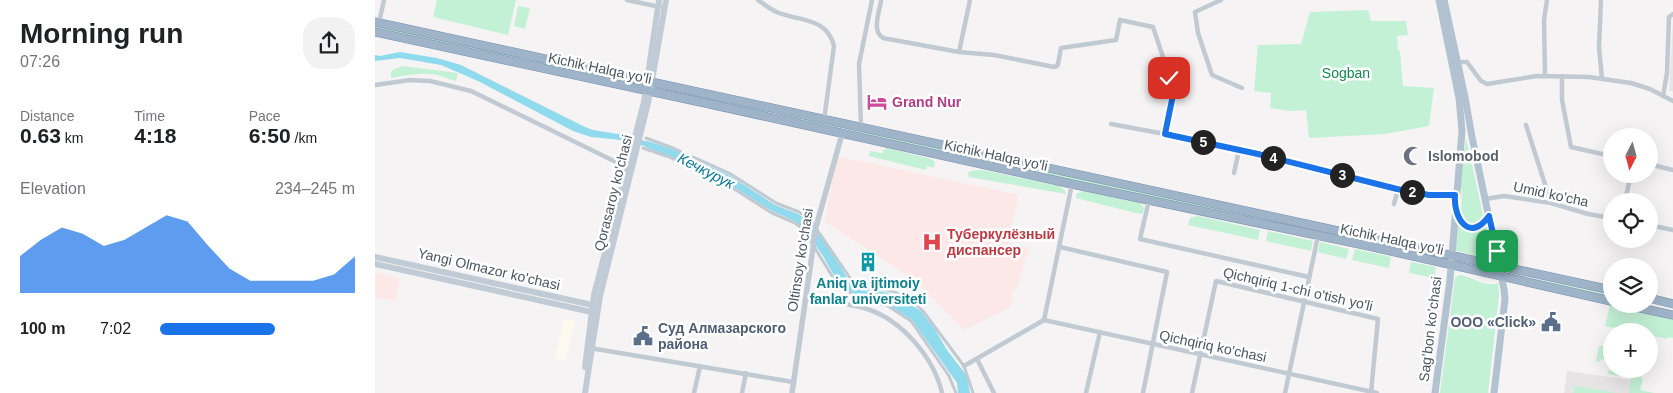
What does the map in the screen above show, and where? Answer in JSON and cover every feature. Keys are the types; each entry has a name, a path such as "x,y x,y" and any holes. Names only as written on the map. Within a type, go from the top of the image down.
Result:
{"highway":[{"name":"Kichik Halqa yo'li","path":"377,23 1001,158 1365,242 1507,279 1603,300"},
{"name":"Kichik Halqa yo'li","path":"375,32 1072,184 1149,200 1261,219 1318,236 1451,256 1603,288"},
{"path":"773,118 775,109"},
{"path":"999,168 1001,158"},
{"path":"1658,301 1673,304"},
{"path":"1658,312 1673,315"}],"main road":[{"name":"Qorasaroy ko'chasi","path":"595,309 640,137 661,5 666,0"},
{"name":"Sag’bon ko’chasi","path":"1439,0 1501,267 1507,279 1494,393"},
{"name":"Sag’bon ko’chasi","path":"1435,393 1451,256 1462,124 1445,0"},
{"name":"Qorasaroy ko'chasi","path":"585,393 595,309 625,171 629,157 637,146"},
{"path":"1455,204 1458,217 1466,226 1474,228 1481,226 1489,216"},
{"name":"Yangi Olmazor ko'chasi","path":"375,256 595,309"},
{"name":"Yangi Olmazor ko'chasi","path":"375,264 595,309"},
{"name":"Qorasaroy ko'chasi","path":"581,393 590,348"}],"street":[{"path":"377,23 384,0"},
{"path":"627,0 661,5"},
{"path":"758,0 775,12 814,22 823,27 830,35 834,46 824,120"},
{"path":"861,128 859,64 871,0"},
{"path":"881,0 877,34 883,38 959,52 993,55 1054,67 1058,64 1061,48 1116,40 1120,20 1153,27 1174,90 1165,134"},
{"path":"959,52 970,0"},
{"path":"1221,0 1195,12 1198,33 1212,76 1242,88"},
{"path":"1545,76 1544,14 1547,0"},
{"path":"1601,0 1599,47 1602,79"},
{"path":"1663,96 1667,73 1669,17 1673,14"},
{"path":"1455,63 1467,62 1481,81 1487,84 1545,76 1602,79 1631,83 1650,89 1673,101"},
{"path":"1562,76 1562,100 1571,146 1603,154"},
{"path":"375,87 410,80 430,81 454,86 489,99 616,162 625,171"},
{"path":"1111,124 1239,150 1397,189 1429,195 1455,195"},
{"path":"1526,125 1551,203"},
{"name":"Oltinsoy ko'chasi","path":"792,393 816,227 841,134"},
{"path":"640,137 673,148 729,173 776,203 799,212 816,227 850,278 870,286 895,292 912,301 923,311 964,366 973,393"},
{"path":"637,146 669,157 725,183 803,229 839,287 866,301 889,306 911,321 949,376 956,393"},
{"path":"1234,173 1239,150"},
{"path":"616,162 629,157"},
{"path":"1658,166 1673,170"},
{"path":"964,366 1044,320 1072,184"},
{"path":"1394,204 1397,189"},
{"name":"Umid ko'cha","path":"1485,199 1504,196 1551,203 1603,217"},
{"path":"1149,200 1140,239 1309,277"},
{"path":"1658,227 1673,230"},
{"path":"1285,393 1318,236"},
{"path":"1059,247 1167,272 1143,393"},
{"name":"Qichqiriq 1-chi o'tish yo'li","path":"1200,354 1215,281 1378,319 1371,392"},
{"path":"805,299 856,306 874,312 889,320 905,333 922,353 937,376 942,393"},
{"name":"Qichqiriq ko'chasi","path":"1044,320 1377,393"},
{"path":"1086,393 1100,332"},
{"path":"590,348 793,382"},
{"path":"1191,393 1200,354"},
{"path":"977,359 993,393"},
{"path":"694,393 700,366"},
{"path":"742,393 746,373"}],"shaded area":[{"path":"1673,22 1673,92 1669,90"},
{"name":"Туберкулёзный диспансер","path":"836,156 1019,195 1008,243 1029,248 1016,290 1013,290 1011,307 964,330 916,281 825,222"},
{"path":"375,272 400,279 395,301 375,297"},
{"path":"564,319 575,321 566,360 555,358"},
{"path":"1567,371 1603,376 1603,378 1631,380 1629,393 1564,393"}],"green space":[{"path":"437,0 516,0 508,35 433,17"},
{"path":"518,6 530,8 525,29 514,26"},
{"name":"Sogban","path":"1368,10 1371,21 1406,21 1408,35 1397,36 1403,86 1434,88 1429,126 1384,134 1309,138 1306,110 1291,111 1270,108 1271,93 1254,91 1258,45 1301,44 1310,12"},
{"path":"375,25 614,78 613,80 375,29"},
{"path":"402,66 458,73 456,81 428,74 391,78 391,71"},
{"path":"685,92 769,110 766,114 684,96"},
{"path":"780,113 998,161 997,164 779,116"},
{"path":"1466,138 1483,215 1478,222 1473,223 1465,222 1461,213 1462,192 1460,183"},
{"path":"887,148 931,159 935,162 934,168 927,166 926,170 869,156 870,151 882,153"},
{"path":"1008,163 1255,216 1254,219 1008,166"},
{"path":"982,170 1060,186 1066,194 969,177 968,173 970,171"},
{"path":"1083,191 1140,203 1144,208 1143,213 1140,214 1076,198 1076,194"},
{"path":"1198,216 1260,230 1258,240 1188,225 1190,218"},
{"path":"1264,218 1360,239 1359,242 1263,221"},
{"path":"1457,222 1460,226 1488,226 1493,253 1490,258 1456,251"},
{"path":"1268,231 1313,241 1311,251 1266,241"},
{"path":"1320,242 1349,249 1346,259 1318,252"},
{"path":"1355,249 1391,257 1389,268 1352,260"},
{"path":"1411,262 1436,267 1434,278 1409,273"},
{"path":"1459,275 1483,283 1498,283 1499,294 1488,393 1440,393 1455,278"},
{"path":"1511,275 1603,293 1603,296"},
{"path":"1608,313 1646,313 1673,319 1673,338 1658,337 1658,323 1606,323"},
{"path":"1599,346 1603,346 1603,359 1601,359 1600,362 1596,361"},
{"path":"1631,378 1642,378 1640,390 1654,393 1629,393"},
{"path":"1574,386 1617,393 1573,393"}],"water":[{"path":"400,52 437,58 461,65 585,127 624,135 622,140 591,137 573,131 478,81 441,65 400,58 375,61 375,55 380,56"},
{"path":"647,141 673,149 729,175 775,205 798,214 810,222 848,279 869,289 894,294 921,311 967,376 970,393 958,393 957,383 912,320 889,305 866,300 840,286 823,256 804,229 795,221 772,211 726,182 645,147"}],"waterway":[{"name":"Кечкурук","path":"618,137 651,145"}],"place":[{"name":"Grand Nur","path":"877,102"},
{"name":"Islomobod","path":"1413,156"},
{"name":"Туберкулёзный диспансер","path":"932,242"},
{"name":"Aniq va ijtimoiy fanlar universiteti","path":"868,262"},
{"name":"OOO «Click»","path":"1551,322"},
{"name":"Суд Алмазарского района","path":"643,336"}],"route":[{"path":"1169,78 1174,90 1165,134 1258,154 1397,189 1429,195 1455,195 1458,217 1462,224 1474,228 1481,226 1489,216 1497,251"}]}
